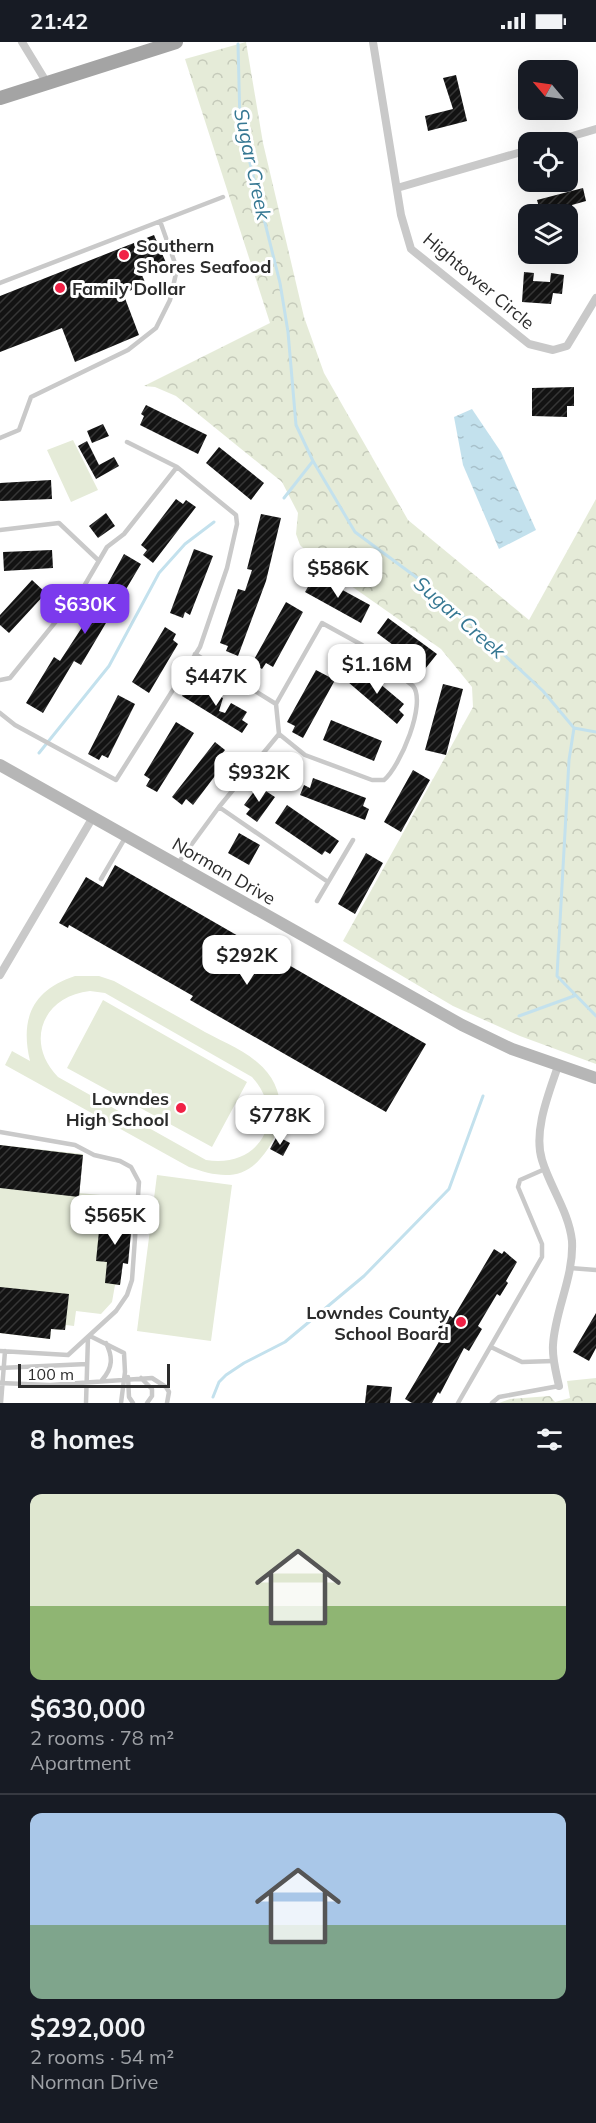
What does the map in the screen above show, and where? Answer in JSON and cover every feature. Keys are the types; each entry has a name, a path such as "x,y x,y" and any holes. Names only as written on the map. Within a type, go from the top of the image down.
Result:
{"main road":[{"path":"0,98 176,42"}],"street":[{"path":"22,42 47,83"},
{"name":"Hightower Circle","path":"373,42 404,235 411,249 460,291 529,344 553,350 567,346 596,298"},
{"path":"578,134 596,129"},
{"path":"397,188 518,153"},
{"name":"Norman Drive","path":"0,765 462,1025 506,1046 596,1078"},
{"path":"0,975 93,817"},
{"path":"558,1066 548,1096 539,1141 541,1158 568,1221 572,1241 570,1268 553,1345 559,1386"}],"lane":[{"path":"0,283 223,197"},
{"path":"0,438 19,430 31,397 128,350 156,328 170,300 177,269 160,221"},
{"path":"0,713 15,725 116,780 195,654 227,568 237,519 177,467 127,442"},
{"path":"0,680 10,678 83,588 107,547 124,534 177,467"},
{"path":"0,530 59,523 98,560"},
{"path":"177,865 219,807 279,734 276,704 322,623 362,645 413,686 419,700 413,729 384,780 372,780 305,755 279,734"},
{"path":"195,654 276,704"},
{"path":"219,807 328,882"},
{"path":"101,879 126,836"},
{"path":"317,901 353,840"},
{"path":"0,1132 75,1146 94,1155 120,1161 130,1167 137,1176 140,1197 130,1287 116,1311 72,1353 62,1356 2,1351 1,1403"},
{"path":"458,1403 542,1257 542,1244 518,1187 520,1180 545,1169"},
{"path":"570,1268 596,1270"},
{"path":"89,1337 124,1353 129,1397 133,1403"},
{"path":"86,1403 89,1337"},
{"path":"102,1380 111,1362 111,1354 106,1343"},
{"path":"491,1347 522,1362 554,1361"},
{"path":"2,1368 87,1364"},
{"path":"121,1403 126,1378"},
{"path":"141,1378 152,1389 152,1396 147,1403"},
{"path":"1,1383 50,1385 152,1378 166,1387 169,1392 167,1403"},
{"path":"492,1403 499,1397 559,1386"}],"green space":[{"path":"246,42 263,143 304,317 324,373 408,520 529,620 596,499 596,1064 520,1036 453,1006 343,941 473,707 472,687 441,649 317,562 300,545 296,534 298,513 282,482 176,396 155,387 144,386 270,323 185,59"},
{"path":"73,440 98,490 71,502 47,450"},
{"path":"75,976 99,976 114,981 236,1048 257,1062 275,1084 280,1109 275,1135 269,1148 260,1159 236,1174 208,1173 189,1167 5,1065 12,1051 30,1061 27,1032 33,1008 48,989","holes":["90,991 105,993 252,1077 263,1093 268,1109 268,1124 263,1137 254,1149 241,1157 225,1161 206,1160 58,1077 42,1050 41,1036 50,1011 60,1002 74,995"]},
{"path":"103,1000 247,1082 212,1147 67,1068"},
{"path":"0,1145 83,1154 79,1193 101,1195 100,1207 129,1208 120,1285 115,1285 112,1302 101,1314 76,1311 74,1326 66,1325 65,1330 51,1329 50,1339 0,1333"},
{"path":"157,1175 232,1185 211,1341 137,1331"},
{"path":"596,1378 596,1403 499,1403 510,1399 550,1396 555,1402 570,1398 567,1381"}],"water":[{"path":"472,409 501,452 536,530 499,549 463,465 454,417"}],"building":[{"path":"456,75 467,121 428,131 425,116 453,109 443,78"},
{"path":"583,188 586,201 576,204 538,204 537,200 568,192 578,192 578,189"},
{"path":"154,235 167,265 142,275 146,285 123,293 139,335 75,362 62,328 0,352 0,296"},
{"path":"524,272 534,273 533,281 550,282 551,273 564,275 562,294 553,293 551,304 522,302"},
{"path":"574,387 574,406 567,406 567,417 532,416 532,388"},
{"path":"146,405 207,435 198,454 140,425 144,416 141,414"},
{"path":"103,424 109,436 92,443 87,431"},
{"path":"87,441 99,465 114,457 119,466 96,479 78,446"},
{"path":"219,447 264,483 251,500 206,463"},
{"path":"51,480 52,499 0,501 0,483"},
{"path":"176,499 183,504 186,500 196,507 153,563 143,555 147,550 141,545"},
{"path":"106,513 115,526 98,538 89,526"},
{"path":"261,514 281,518 266,581 238,656 226,651 228,646 220,643 238,589 245,591 252,570 247,569"},
{"path":"194,549 213,556 190,615 185,612 183,618 170,613"},
{"path":"52,550 53,568 4,571 3,552"},
{"path":"124,554 141,564 81,665 74,661 43,713 26,703 54,657 60,661 94,609"},
{"path":"315,575 370,605 361,623 305,592"},
{"path":"32,580 46,593 9,633 0,625 0,615"},
{"path":"286,602 303,612 273,667 266,663 262,669 252,663"},
{"path":"388,618 437,654 425,669 377,633"},
{"path":"165,627 176,634 173,640 178,644 149,693 132,682"},
{"path":"360,667 404,704 399,710 404,715 397,724 348,682"},
{"path":"316,670 335,680 303,738 292,732 295,726 287,722"},
{"path":"198,683 223,698 219,711 225,713 231,703 247,712 242,720 248,724 242,733 182,696 188,686 194,690"},
{"path":"443,684 463,689 446,755 425,750"},
{"path":"118,695 135,704 108,758 102,755 99,760 88,754"},
{"path":"331,720 382,741 374,761 323,740"},
{"path":"176,722 194,733 157,792 146,786 150,779 144,775"},
{"path":"215,742 225,750 221,755 227,760 193,805 186,799 182,805 172,797"},
{"path":"281,754 297,766 282,788 262,780"},
{"path":"413,770 430,780 401,832 384,822"},
{"path":"313,778 366,798 363,806 369,809 365,820 300,795 304,785 310,788"},
{"path":"258,786 275,797 257,822 246,814 250,809 244,805"},
{"path":"287,805 339,841 330,854 325,851 322,855 275,823"},
{"path":"239,833 260,845 249,865 228,853"},
{"path":"366,853 383,863 355,914 338,904"},
{"path":"115,865 426,1044 386,1112 190,1000 193,996 69,925 68,928 59,923 86,877 103,887"},
{"path":"277,1136 290,1143 283,1156 270,1149"},
{"path":"0,1145 83,1155 79,1197 0,1188"},
{"path":"112,1206 129,1208 126,1233 131,1233 128,1264 123,1263 120,1285 105,1283 107,1262 96,1261 99,1231 110,1232"},
{"name":"Lowndes County School Board","path":"494,1249 502,1254 504,1251 517,1262 506,1281 508,1283 500,1296 497,1294 478,1326 482,1329 469,1351 464,1348 440,1394 438,1392 432,1403 412,1403 405,1399 440,1340 433,1336 447,1314 453,1318"},
{"path":"0,1287 69,1294 65,1330 51,1329 50,1339 0,1333"},
{"path":"596,1313 596,1348 589,1361 573,1352"},
{"path":"367,1385 392,1387 390,1403 365,1403"}],"waterway":[{"name":"Sugar Creek","path":"238,44 240,123 280,283 288,332 296,425 313,461 355,532 439,594 543,691 574,728 569,760 557,976 596,1016"},
{"path":"284,498 313,461"},
{"path":"39,753 109,666 159,573 185,544 214,522"},
{"path":"574,728 596,732"},
{"path":"519,1016 574,996"},
{"path":"213,1397 219,1382 226,1375 285,1342 364,1276 449,1189 483,1096"}],"place":[{"name":"Southern Shores Seafood","path":"124,255"},
{"name":"Family Dollar","path":"60,288"},
{"name":"Lowndes High School","path":"181,1108"},
{"name":"Lowndes County School Board","path":"461,1322"}]}
